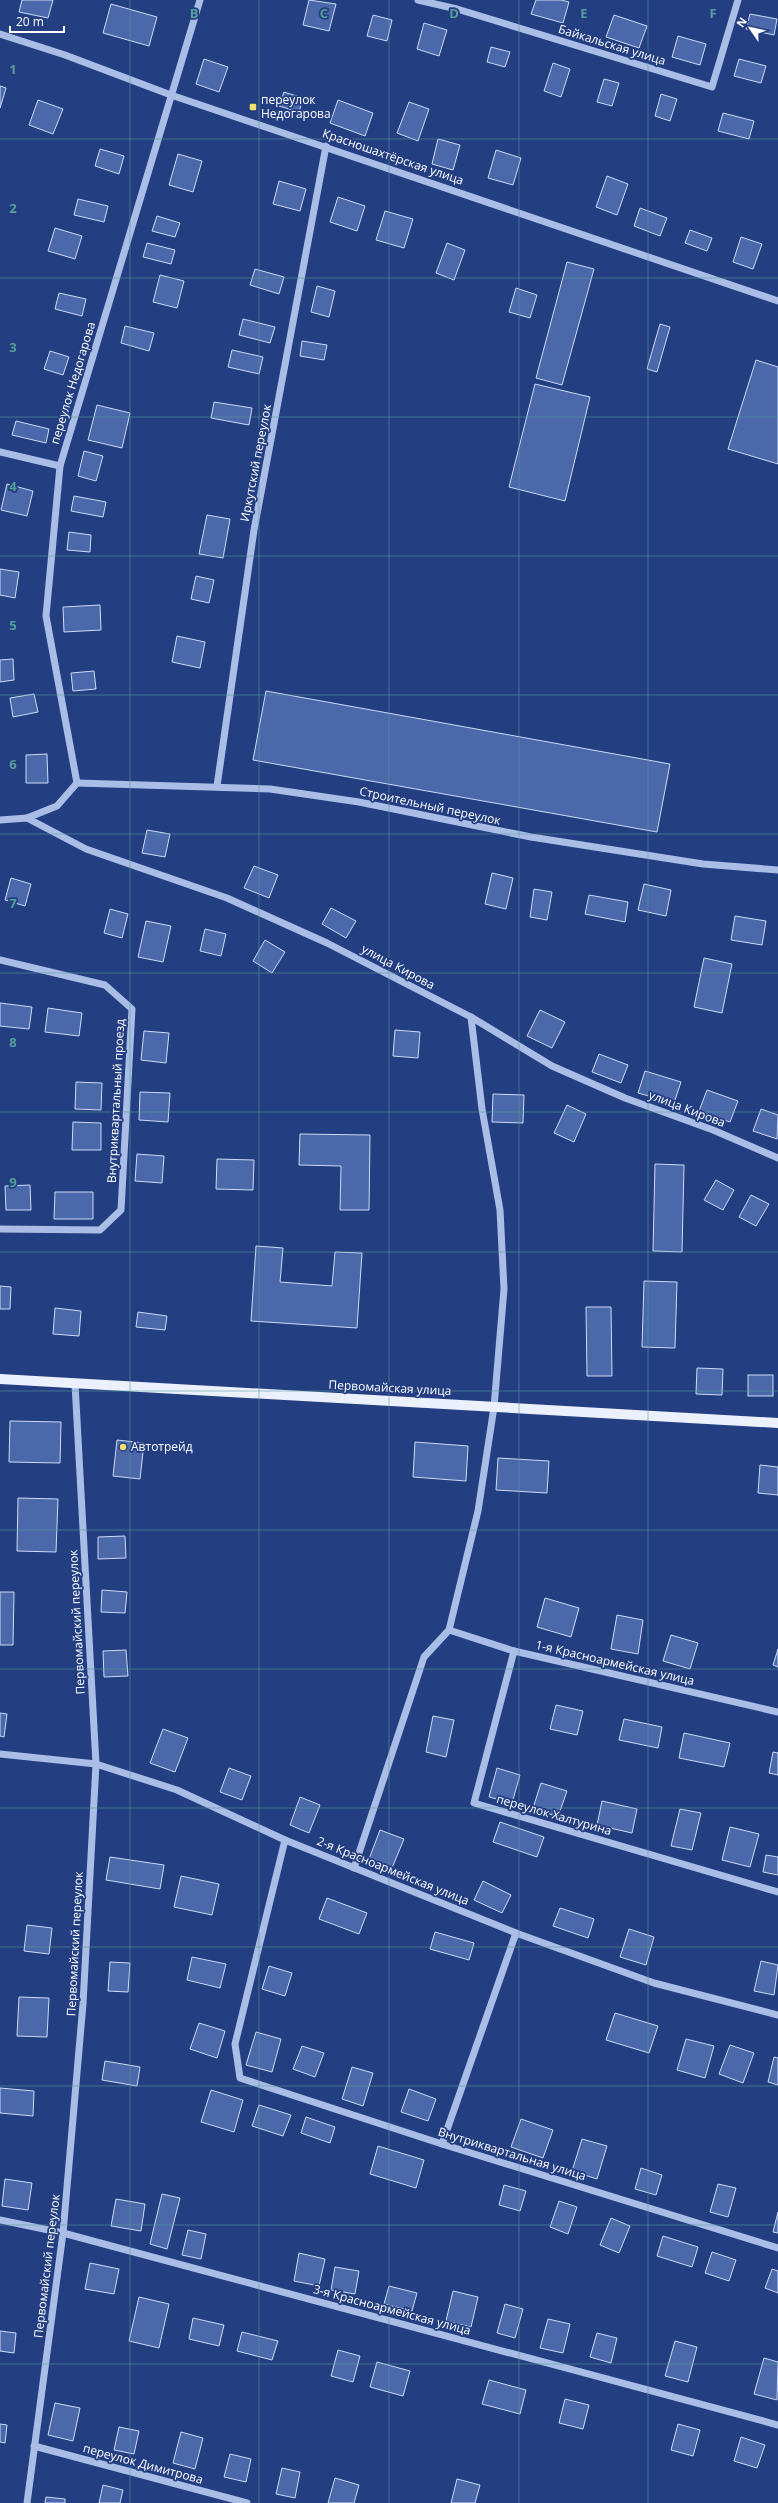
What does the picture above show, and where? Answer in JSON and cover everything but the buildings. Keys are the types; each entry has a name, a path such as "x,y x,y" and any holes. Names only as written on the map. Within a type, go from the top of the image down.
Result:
{"main road":[{"name":"Первомайская улица","path":"0,1379 778,1423"}],"street":[{"name":"переулок Недогарова","path":"77,783 46,616 60,466 200,0"},
{"name":"Байкальская улица","path":"418,0 457,9 712,87 738,0"},
{"name":"Красношахтёрская улица","path":"0,34 65,55 171,95 326,146 778,301"},
{"name":"Иркутский переулок","path":"217,786 254,530 326,146"},
{"path":"0,452 60,466"},
{"path":"0,820 27,818 57,806 77,783"},
{"name":"Строительный переулок","path":"77,783 217,786 270,789 358,802 531,838 704,864 778,870"},
{"name":"улица Кирова","path":"27,818 86,849 227,898 327,943 471,1017 552,1066 626,1098 713,1130 778,1158"},
{"name":"Внутриквартальный проезд","path":"0,960 105,985 132,1009 121,1210 100,1230 0,1229"},
{"path":"354,1868 424,1657 449,1630 478,1511 494,1407 504,1289 500,1210 482,1109 471,1017"},
{"name":"Первомайский переулок","path":"27,2503 63,2233 82,2004 96,1764 75,1384"},
{"name":"1-я Красноармейская улица","path":"449,1630 514,1651 778,1712"},
{"name":"переулок Халтурина","path":"514,1651 474,1803 778,1892"},
{"name":"2-я Красноармейская улица","path":"0,1754 96,1764 177,1790 285,1840 516,1933 654,1983 778,2015"},
{"name":"Внутриквартальная улица","path":"285,1840 236,2044 240,2078 442,2144 778,2248"},
{"path":"442,2144 516,1933"},
{"name":"3-я Красноармейская улица","path":"0,2220 63,2233 778,2425"},
{"name":"переулок Димитрова","path":"34,2446 247,2503"}],"place":[{"name":"переулок Недогарова","path":"253,107"},
{"name":"Автотрейд","path":"123,1447"}]}
